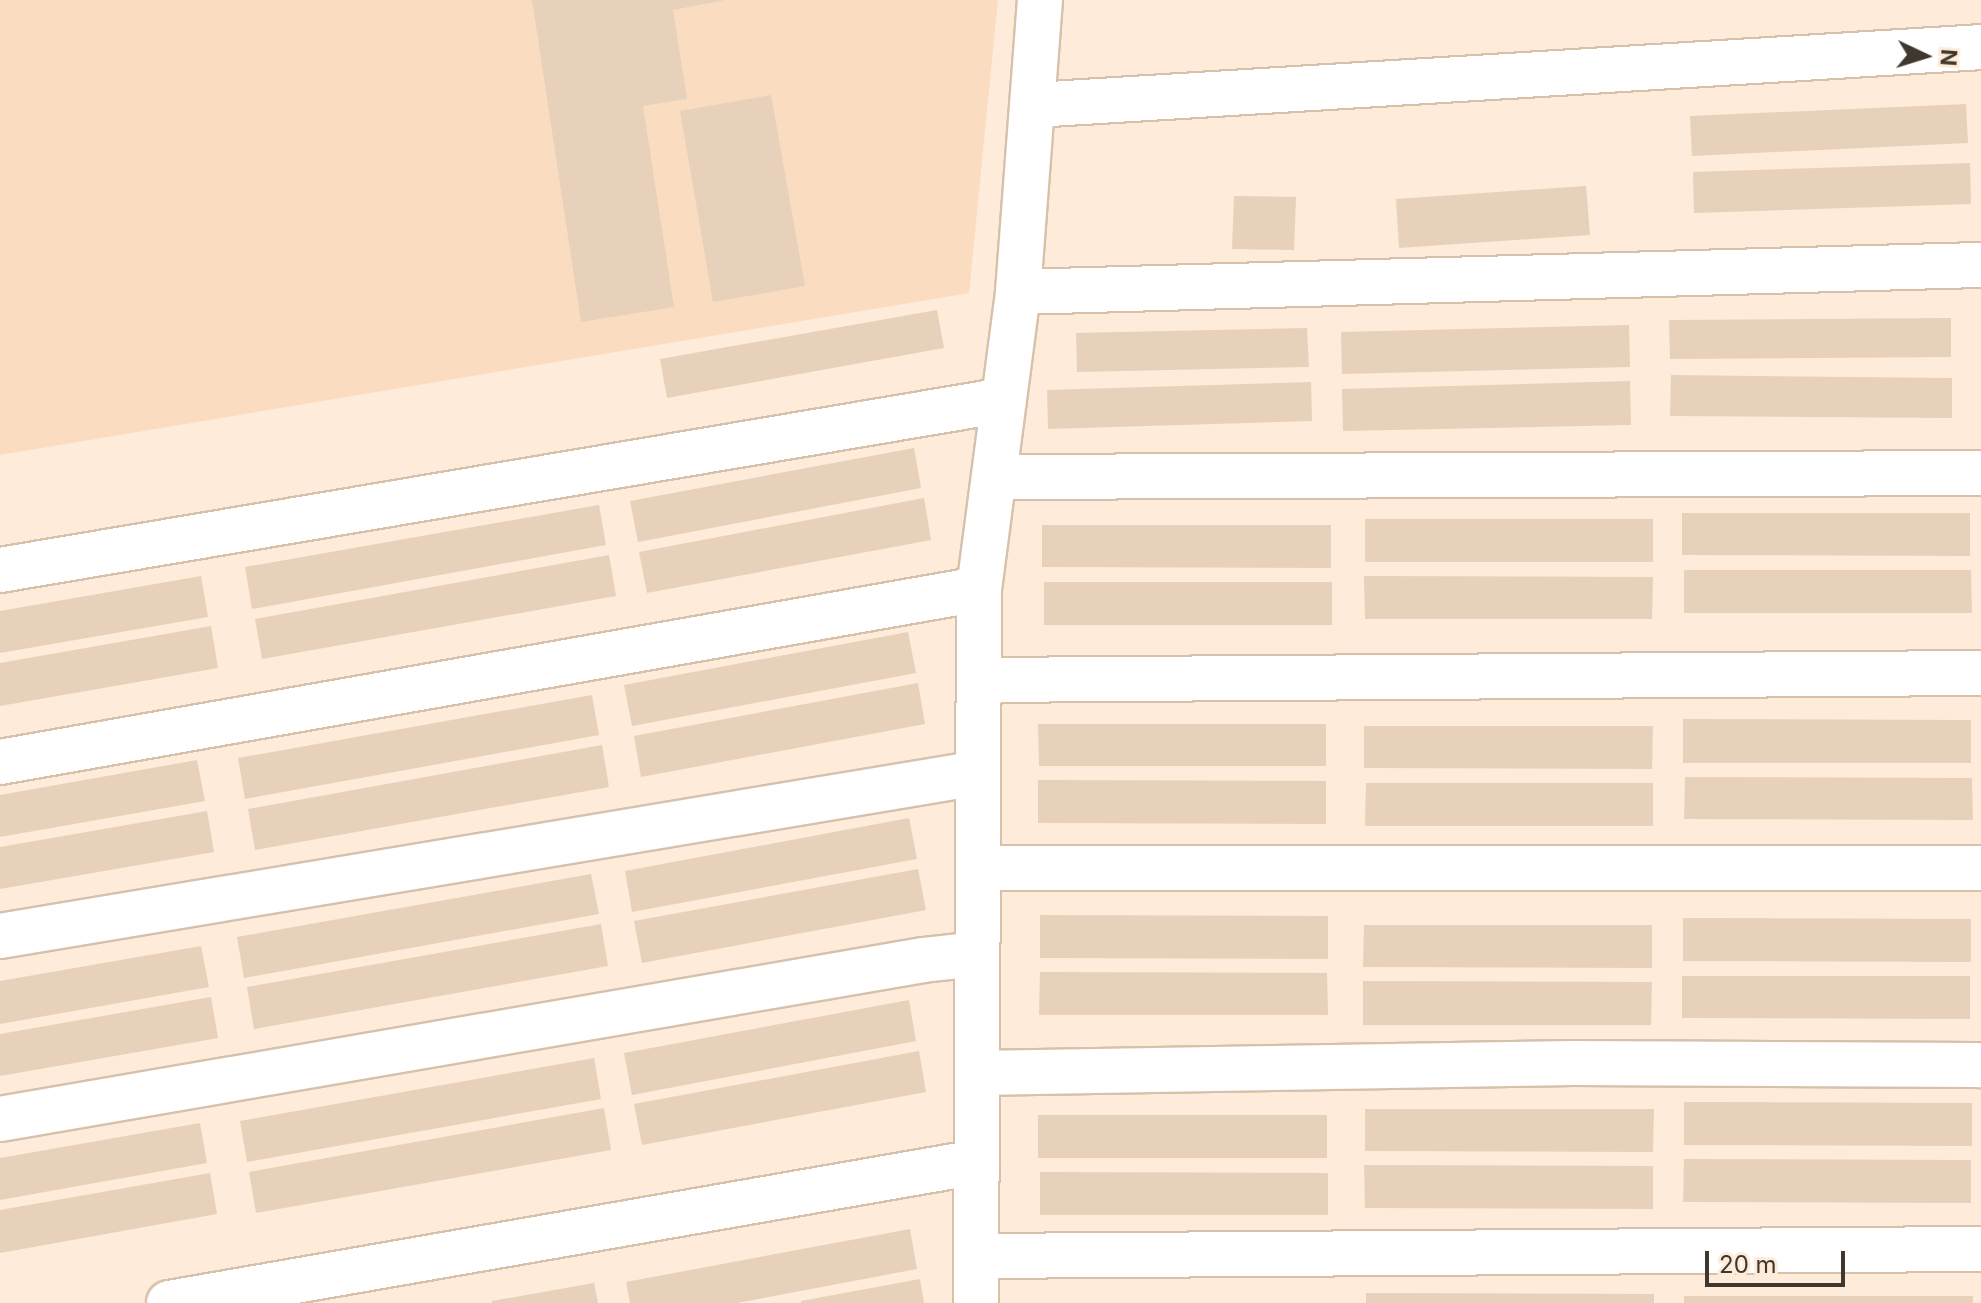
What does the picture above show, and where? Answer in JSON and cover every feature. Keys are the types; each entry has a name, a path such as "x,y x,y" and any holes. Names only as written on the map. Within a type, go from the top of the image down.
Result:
{"street":[{"path":"976,1303 979,589 1018,292 1040,0"},
{"path":"1034,105 1981,47"},
{"path":"1018,292 1981,265"},
{"path":"0,570 1004,400"},
{"path":"994,477 1981,473"},
{"path":"0,762 979,589"},
{"path":"979,680 1981,673"},
{"path":"0,936 978,773"},
{"path":"978,868 1981,868"},
{"path":"0,1119 923,960 977,954"},
{"path":"977,1073 1573,1063 1981,1065"},
{"path":"169,1303 977,1162"},
{"path":"976,1256 1981,1249"}],"shaded area":[{"path":"0,0 998,0 969,293 0,455"}],"building":[{"path":"532,0 725,0 673,10 687,99 643,106 674,307 581,322"},
{"path":"771,95 805,286 713,302 680,111"},
{"path":"1966,104 1968,143 1692,156 1690,116"},
{"path":"1970,163 1971,204 1694,213 1693,172"},
{"path":"1586,186 1590,235 1399,248 1396,199"},
{"path":"1234,196 1296,197 1294,250 1232,249"},
{"path":"937,310 944,348 667,398 660,359"},
{"path":"1951,318 1951,357 1670,359 1669,320"},
{"path":"1629,325 1630,367 1342,374 1341,332"},
{"path":"1307,328 1309,367 1077,372 1076,333"},
{"path":"1671,375 1952,378 1952,418 1670,416"},
{"path":"1630,381 1631,425 1343,431 1342,389"},
{"path":"1311,382 1312,421 1048,429 1047,390"},
{"path":"914,448 921,488 638,542 630,501"},
{"path":"924,498 931,540 647,593 639,552"},
{"path":"599,505 606,545 252,609 245,567"},
{"path":"1682,513 1970,513 1970,556 1682,555"},
{"path":"1365,519 1653,519 1653,562 1365,562"},
{"path":"1042,525 1331,525 1331,568 1042,567"},
{"path":"609,555 616,596 262,659 255,619"},
{"path":"1684,570 1971,570 1972,613 1684,613"},
{"path":"201,576 208,617 0,653 0,611"},
{"path":"1364,576 1653,577 1652,619 1365,619"},
{"path":"1044,582 1332,582 1332,625 1044,625"},
{"path":"211,626 218,668 0,706 0,663"},
{"path":"908,632 916,673 632,726 624,685"},
{"path":"918,683 925,724 641,777 634,736"},
{"path":"592,695 599,735 245,799 238,758"},
{"path":"1683,719 1971,720 1971,763 1683,763"},
{"path":"1038,724 1326,724 1326,766 1039,766"},
{"path":"1364,726 1653,726 1652,769 1364,768"},
{"path":"602,745 609,787 255,850 248,809"},
{"path":"197,760 205,801 0,837 0,795"},
{"path":"1685,777 1972,778 1973,820 1684,819"},
{"path":"1038,780 1326,781 1326,824 1038,823"},
{"path":"1366,783 1653,783 1653,826 1365,826"},
{"path":"207,811 214,852 0,889 0,847"},
{"path":"909,818 917,859 632,912 625,871"},
{"path":"918,869 926,910 642,963 634,921"},
{"path":"591,874 599,914 244,978 237,937"},
{"path":"1040,915 1328,916 1328,959 1040,958"},
{"path":"1683,918 1971,919 1971,962 1683,961"},
{"path":"601,924 608,966 254,1029 247,987"},
{"path":"1364,925 1652,925 1652,968 1363,967"},
{"path":"201,946 209,987 0,1024 0,981"},
{"path":"1040,972 1327,973 1328,1015 1039,1015"},
{"path":"1682,976 1970,976 1970,1019 1682,1018"},
{"path":"1363,981 1652,982 1651,1025 1363,1025"},
{"path":"211,997 218,1038 0,1076 0,1034"},
{"path":"909,1000 916,1041 632,1095 624,1053"},
{"path":"919,1051 926,1092 642,1145 634,1104"},
{"path":"594,1058 601,1099 247,1162 240,1121"},
{"path":"1684,1102 1972,1103 1972,1146 1684,1145"},
{"path":"604,1108 611,1150 256,1213 249,1172"},
{"path":"1365,1109 1654,1109 1653,1152 1365,1151"},
{"path":"1038,1115 1327,1115 1327,1158 1038,1158"},
{"path":"200,1123 207,1163 0,1200 0,1158"},
{"path":"1684,1159 1971,1160 1971,1203 1683,1202"},
{"path":"1364,1165 1653,1166 1653,1209 1365,1208"},
{"path":"1040,1172 1328,1173 1328,1215 1040,1215"},
{"path":"210,1173 217,1214 0,1253 0,1210"},
{"path":"910,1229 917,1269 737,1303 630,1303 626,1282"},
{"path":"920,1279 924,1303 801,1303 801,1301"},
{"path":"594,1283 598,1303 492,1303 492,1301"},
{"path":"1366,1293 1654,1294 1654,1303 1366,1303"},
{"path":"1684,1296 1973,1296 1973,1303 1684,1303"}]}
